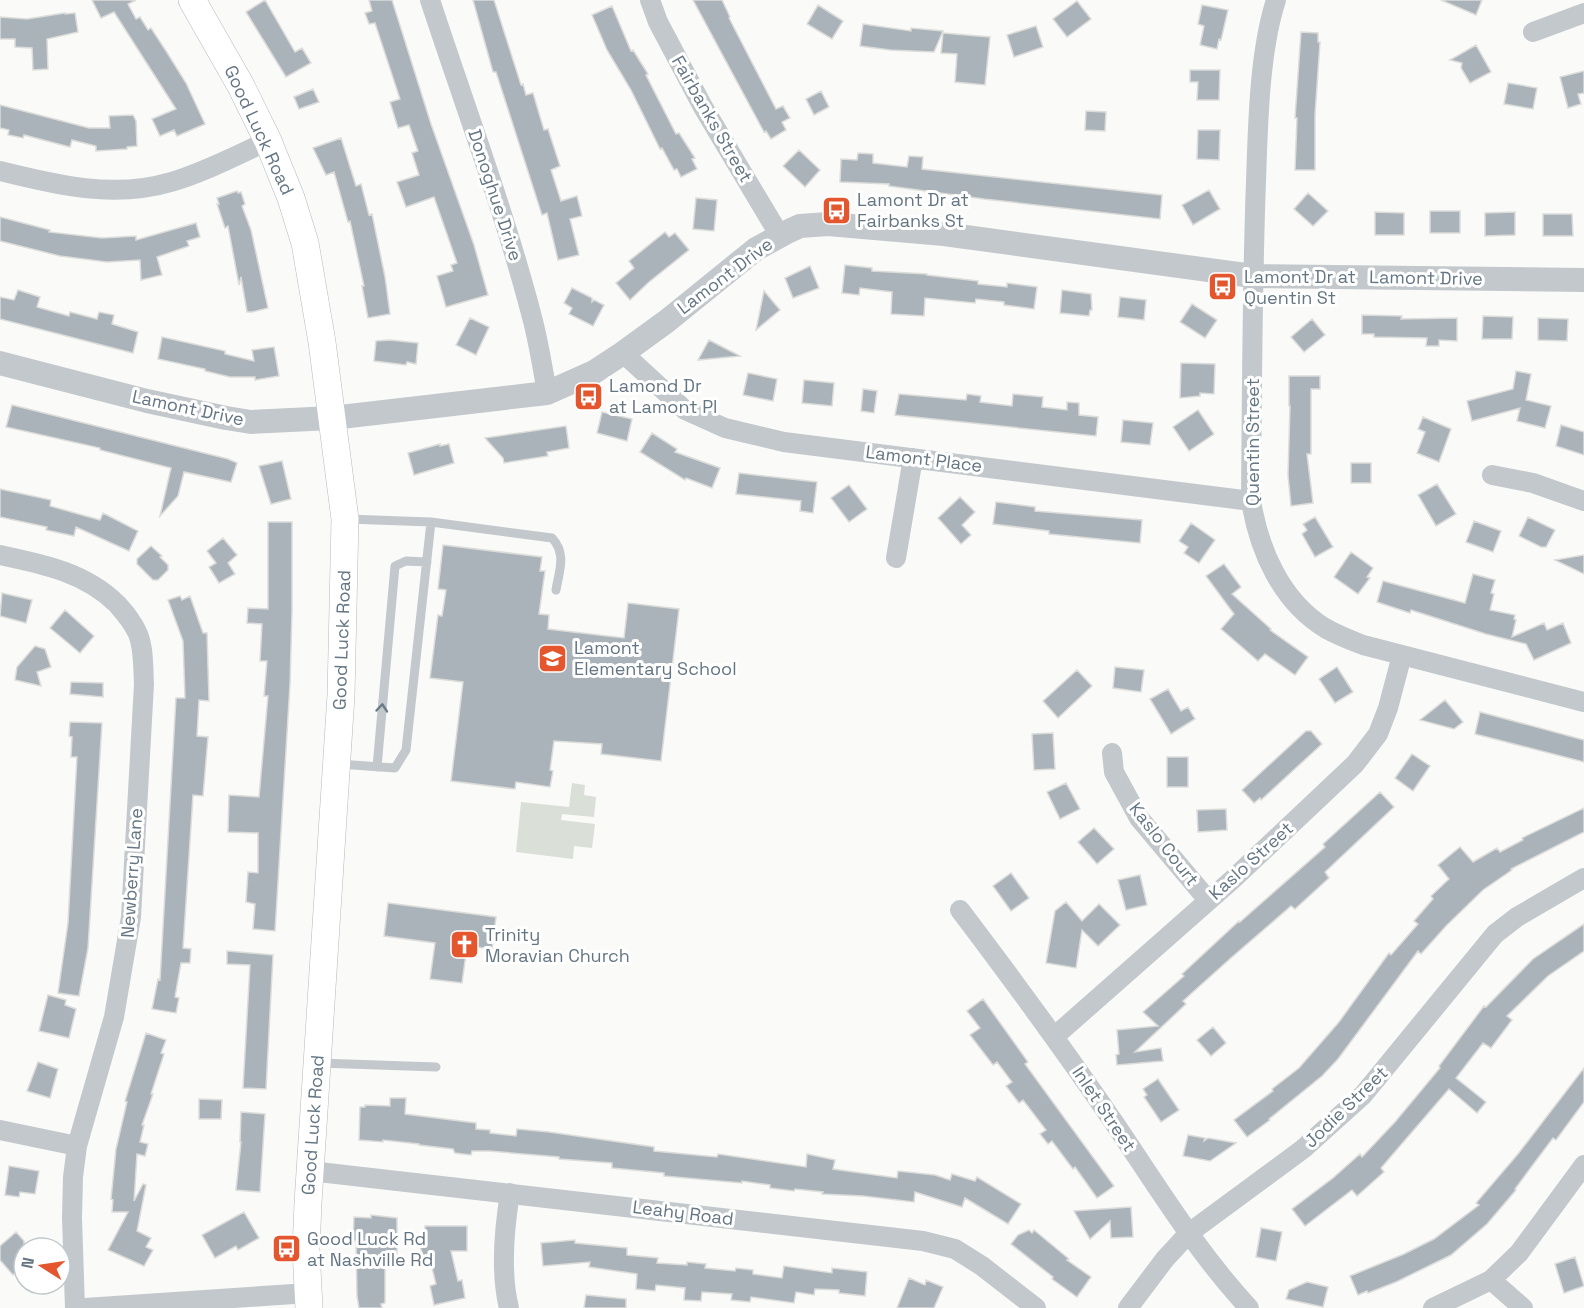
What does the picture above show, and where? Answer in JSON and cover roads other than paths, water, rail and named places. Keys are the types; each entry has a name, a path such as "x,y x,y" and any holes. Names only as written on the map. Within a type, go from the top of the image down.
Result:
{"main road":[{"name":"Good Luck Road","path":"192,0 241,86 268,141 291,198 305,243 322,342 345,519 337,763 316,1063 306,1249 308,1301"}],"street":[{"name":"Donoghue Drive","path":"430,0 515,257 534,324 547,393"},
{"name":"Fairbanks Street","path":"650,0 658,22 704,107 780,236"},
{"name":"Quentin Street","path":"1276,0 1267,34 1264,60 1257,152 1253,276 1251,501 1255,528 1266,555 1284,590 1302,610 1323,627 1338,634 1363,645 1584,702"},
{"path":"1533,32 1584,13"},
{"path":"0,171 83,189 130,190 174,182 268,141"},
{"name":"Lamont Drive","path":"0,363 226,418 251,422 332,418 547,393 594,372 623,353 667,321 756,249 800,226 814,225 888,228 1253,276 1584,280"},
{"name":"Lamont Place","path":"623,353 685,410 725,428 784,442 1251,501"},
{"path":"896,558 913,458"},
{"path":"1492,475 1533,483 1584,501"},
{"name":"Newberry Lane","path":"0,555 48,566 74,574 91,583 110,597 129,616 138,634 142,656 144,684 132,917 114,1017 76,1146 72,1218 75,1308"},
{"name":"Kaslo Street","path":"1055,1036 1208,900 1355,764 1374,740 1388,708 1402,655"},
{"name":"Kaslo Court","path":"1113,753 1114,772 1139,818 1208,900"},
{"name":"Jodie Street","path":"1128,1308 1165,1259 1189,1233 1303,1149 1363,1095 1495,934 1517,916 1584,878"},
{"name":"Inlet Street","path":"960,910 1055,1036 1189,1233 1249,1308"},
{"path":"0,1130 76,1146"},
{"path":"1432,1308 1491,1280 1519,1253 1584,1165"},
{"name":"Leahy Road","path":"310,1171 923,1241 955,1249 982,1266 1036,1308"},
{"path":"508,1308 504,1267 510,1193"},
{"path":"1491,1280 1523,1308"},
{"path":"85,1308 308,1301"}],"lane":[{"path":"345,519 431,522 552,538 560,546 561,556 556,590"},
{"path":"337,763 395,768 406,750 431,522"},
{"path":"377,767 395,566 406,561 427,562"},
{"path":"316,1063 436,1067"}],"place":[{"name":"Lamont Dr at Fairbanks St","path":"836,210"},
{"name":"Lamont Dr at Quentin St","path":"1223,287"},
{"name":"Lamond Dr at Lamont Pl","path":"588,396"},
{"name":"Lamont Elementary School","path":"553,658"},
{"name":"Trinity Moravian Church","path":"464,945"},
{"name":"Good Luck Rd at Nashville Rd","path":"286,1249"}]}
